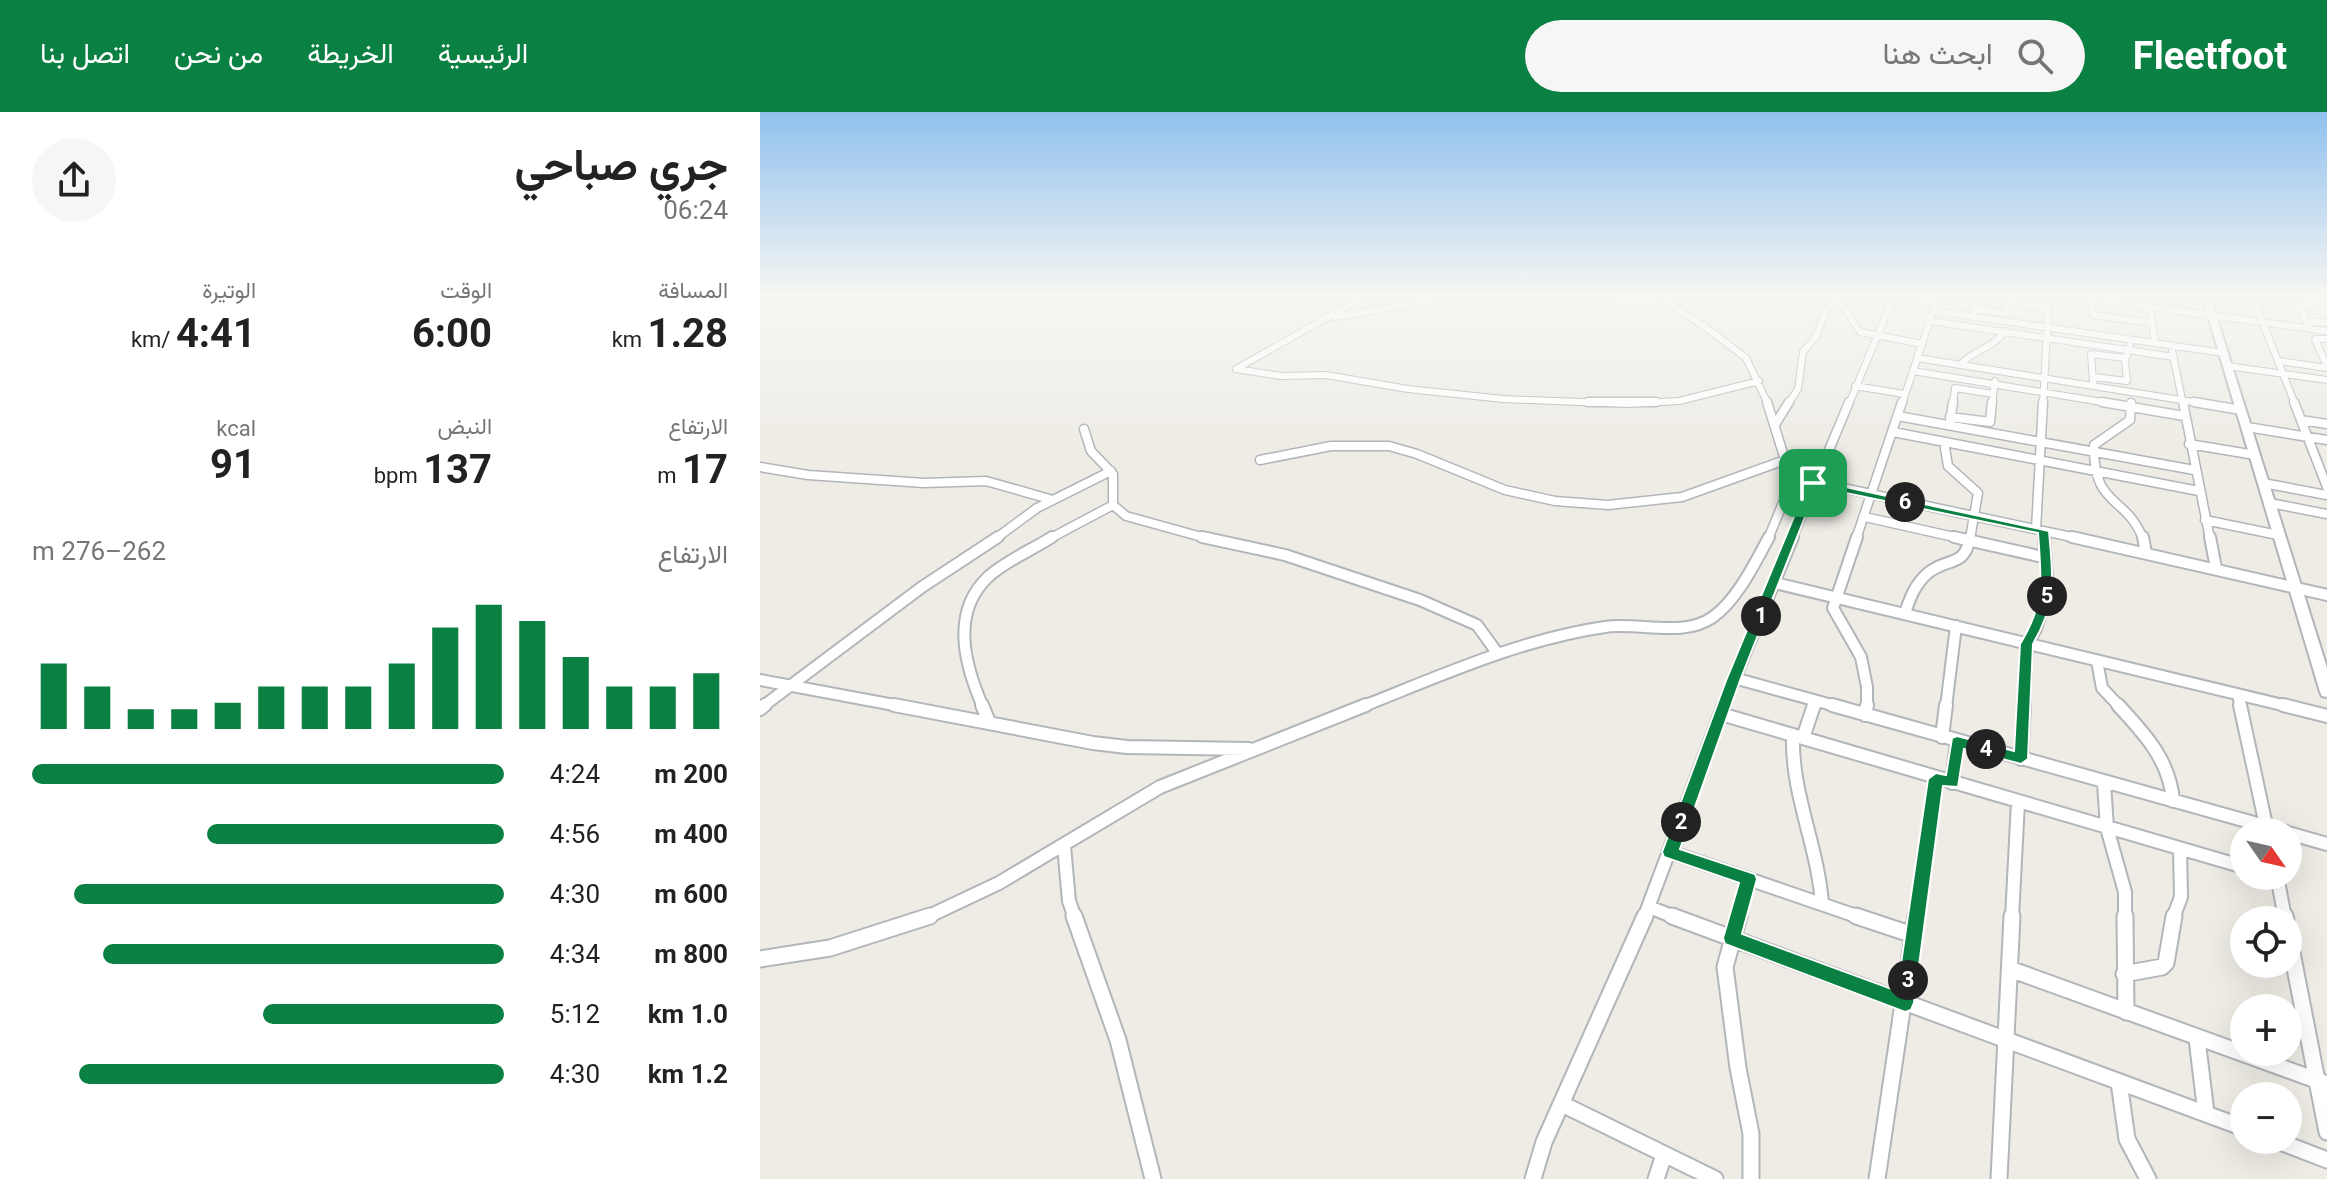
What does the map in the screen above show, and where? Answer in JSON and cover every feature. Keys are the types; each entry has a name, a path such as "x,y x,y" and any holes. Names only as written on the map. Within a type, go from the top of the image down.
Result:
{"street":[{"path":"1278,346 1236,369 1281,376 1326,375 1408,389 1503,399 1629,404 1679,401 1759,381"},
{"path":"1730,346 1746,358 1759,381 1776,423 1785,460 1791,471 1801,479 2216,568 2327,595"},
{"path":"1776,423 1798,389 1803,352 1808,346"},
{"path":"1533,1179 1544,1142 1649,907 1734,678 1871,346"},
{"path":"1865,715 1869,699 1858,648 1850,633 1836,618 1833,608 1921,346"},
{"path":"1960,365 1966,357 1987,346"},
{"path":"2021,759 2027,644 2036,629 2048,591 2039,530 2039,460 2047,346"},
{"path":"2084,346 2128,354"},
{"path":"2093,377 2127,381 2130,346"},
{"path":"2171,346 2216,568"},
{"path":"2176,346 2223,353"},
{"path":"2221,346 2327,692"},
{"path":"2272,346 2327,487"},
{"path":"2093,387 2091,354 2174,357"},
{"path":"1917,358 2241,410"},
{"path":"2279,361 2327,367 2325,358"},
{"path":"2227,366 2327,380"},
{"path":"1913,371 2184,416"},
{"path":"1898,416 1990,422 1997,371"},
{"path":"1855,386 1904,394"},
{"path":"1950,421 1955,388 1993,394"},
{"path":"2130,393 2130,420 2096,443 2094,470 2108,497 2142,529 2146,553"},
{"path":"2301,420 2327,424"},
{"path":"1950,421 1988,433 2194,470"},
{"path":"2247,427 2327,440"},
{"path":"1084,429 1091,451 1111,471 1113,505 1118,511 1136,520 1223,543 1285,555 1436,607 1477,625 1498,654"},
{"path":"1893,432 2199,491"},
{"path":"1985,450 1988,433"},
{"path":"1905,613 1911,593 1929,572 1963,557 1972,541 1978,493 1945,463 1942,456 1944,442"},
{"path":"1260,460 1319,448 1375,444 1434,458 1483,483 1502,489 1564,501 1609,503 1684,497 1735,476 1772,468 1785,460"},
{"path":"2189,444 2255,455"},
{"path":"760,467 827,477 924,483 986,481 1053,500"},
{"path":"760,709 922,587 1053,500 1111,471"},
{"path":"760,959 829,948 894,930 978,893 1064,846 1142,796 1498,654 1585,629 1628,625 1679,627 1711,619 1728,603 1768,539 1785,498 1785,479 1791,471"},
{"path":"2263,483 2327,495"},
{"path":"2270,503 2327,514"},
{"path":"989,722 967,666 964,621 969,607 986,579 1064,527 1113,505"},
{"path":"1865,517 2043,557"},
{"path":"2205,520 2278,535"},
{"path":"1775,583 2327,716"},
{"path":"1942,737 1956,626"},
{"path":"2097,661 2102,688 2139,728 2165,764 2171,778 2173,801"},
{"path":"1734,678 2230,818"},
{"path":"760,680 1113,746 1255,749"},
{"path":"2238,695 2265,818"},
{"path":"1815,702 1798,737 1792,768 1821,870 1822,904"},
{"path":"1721,714 2230,863"},
{"path":"1952,783 1957,742"},
{"path":"1877,1179 1936,779"},
{"path":"2104,783 2107,828 2125,892 2126,1012"},
{"path":"1999,1179 2018,802"},
{"path":"2302,836 2327,844"},
{"path":"1064,846 1069,901 1118,1040 1153,1179"},
{"path":"2124,974 2162,967 2166,963 2172,921 2181,897 2180,849"},
{"path":"1670,852 1913,935"},
{"path":"1749,879 1725,967 1738,1068 1751,1134 1751,1179"},
{"path":"1649,907 2230,1122"},
{"path":"2010,969 2322,1082"},
{"path":"2298,978 2322,1082 2327,1132"},
{"path":"2197,1039 2206,1113"},
{"path":"2119,1082 2127,1139 2148,1179"},
{"path":"1562,1104 1715,1179"},
{"path":"2302,1150 2327,1160"},
{"path":"1656,1179 1664,1155"}],"route":[{"path":"1813,483 2043,531 2048,591 2036,629 2027,644 2021,759 1957,742 1952,783 1936,779 1905,1003 1732,938 1749,879 1670,852 1734,678 1813,483"}]}
